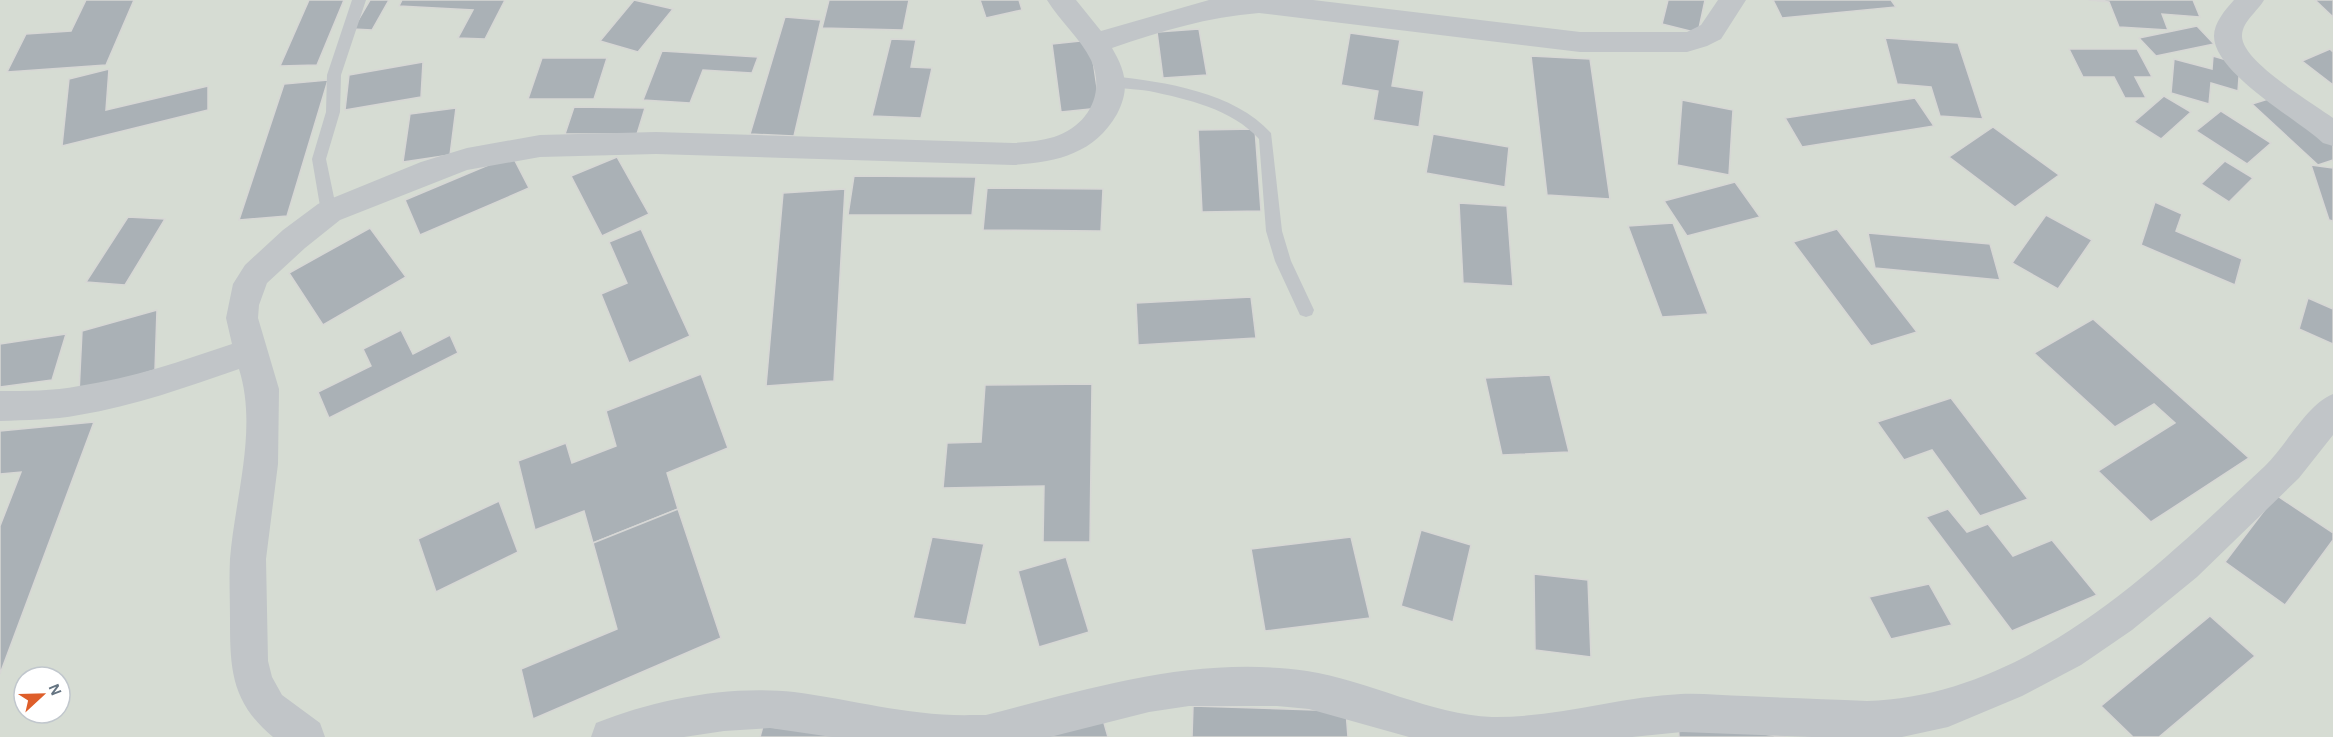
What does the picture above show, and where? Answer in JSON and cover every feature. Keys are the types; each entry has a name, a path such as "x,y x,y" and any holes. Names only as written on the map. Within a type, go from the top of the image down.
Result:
{"street":[{"path":"306,737 268,708 254,683 249,661 248,559 261,464 262,389 242,318 249,284 269,260 329,212 444,166 495,153 540,146 656,143 1039,153 1075,141 1094,127 1111,96 1112,81 1095,44 1061,0"},
{"path":"1095,44 1167,19 1225,5 1259,3 1580,42 1687,42 1704,38 1718,27 1732,0"},
{"path":"2250,0 2231,24 2228,39 2232,51 2251,72 2308,113 2333,135"},
{"path":"0,406 76,401 112,395 161,382 250,351"},
{"path":"610,737 681,718 765,709 791,711 896,730 965,735 986,734 1149,693 1189,687 1277,687 1309,690 1442,727 1489,736 1516,736 1631,718 1682,713 1867,720 1920,715 1948,708 2009,683 2068,652 2119,618 2184,565 2287,467 2333,409"}],"lane":[{"path":"329,212 320,159 333,112 334,75 359,0"},
{"path":"1112,81 1158,87 1192,97 1246,117 1260,127 1266,137 1274,231 1283,261 1306,310"}],"shaded area":[{"path":"0,0 2333,0 2333,737 0,737"}],"building":[{"path":"86,0 134,0 106,65 7,72 26,34 71,31"},
{"path":"309,0 344,0 317,65 280,66"},
{"path":"370,0 389,0 372,30 353,29"},
{"path":"402,0 505,0 485,39 458,38 473,10 399,6"},
{"path":"634,0 673,9 638,52 600,41"},
{"path":"829,0 909,0 903,30 822,28"},
{"path":"980,0 1019,0 1022,10 986,18"},
{"path":"1668,0 1705,0 1698,33 1662,24"},
{"path":"1773,0 1891,0 1896,7 1782,18"},
{"path":"2089,0 2193,0 2200,17 2162,14 2168,30 2119,27 2109,2"},
{"path":"2315,0 2333,0 2333,17"},
{"path":"785,17 821,20 794,136 750,134"},
{"path":"2197,26 2214,44 2156,56 2139,38"},
{"path":"1199,29 1207,75 1163,78 1157,32"},
{"path":"1350,33 1400,40 1392,86 1424,91 1419,127 1373,120 1378,91 1341,85"},
{"path":"1885,38 1958,43 1983,119 1940,116 1931,87 1897,84"},
{"path":"891,39 916,40 911,67 932,68 921,118 872,116"},
{"path":"1090,40 1100,108 1061,112 1052,44"},
{"path":"2069,49 2137,49 2152,77 2135,77 2146,98 2125,98 2114,77 2083,77"},
{"path":"2330,49 2333,52 2333,85 2302,61"},
{"path":"662,51 758,57 752,73 703,70 690,103 643,100"},
{"path":"1531,56 1590,59 1610,199 1547,195"},
{"path":"2213,56 2240,64 2238,91 2211,83 2209,104 2171,93 2174,59 2212,69"},
{"path":"542,58 607,58 594,99 528,99"},
{"path":"423,62 421,97 345,110 349,75"},
{"path":"109,69 106,110 208,86 208,110 62,146 69,79"},
{"path":"328,80 287,216 239,220 284,84"},
{"path":"2281,95 2333,143 2333,160 2318,165 2252,104"},
{"path":"2164,96 2191,112 2161,139 2134,122"},
{"path":"1915,98 1934,126 1802,147 1785,118"},
{"path":"1682,100 1733,110 1729,175 1677,165"},
{"path":"574,107 645,108 637,134 565,134"},
{"path":"456,108 450,155 403,162 410,114"},
{"path":"2221,111 2271,143 2247,164 2196,131"},
{"path":"1993,127 2059,175 2015,207 1949,157"},
{"path":"1255,129 1261,211 1202,212 1198,130"},
{"path":"1433,134 1509,147 1505,187 1426,173"},
{"path":"512,155 529,188 420,235 405,200"},
{"path":"617,157 649,214 602,236 571,176"},
{"path":"2225,161 2253,178 2229,202 2201,184"},
{"path":"2311,165 2333,168 2333,221 2329,220"},
{"path":"854,176 976,177 972,215 848,215"},
{"path":"1735,182 1760,217 1687,236 1664,201"},
{"path":"987,188 1103,189 1101,231 983,230"},
{"path":"845,189 834,381 766,386 783,193"},
{"path":"2155,202 2182,214 2176,231 2242,259 2235,285 2141,245"},
{"path":"1459,203 1507,206 1513,286 1463,283"},
{"path":"2046,215 2092,240 2058,289 2012,263"},
{"path":"128,217 165,219 125,285 86,282"},
{"path":"1673,223 1708,314 1662,317 1628,226"},
{"path":"370,228 406,277 323,325 289,273"},
{"path":"641,229 690,336 629,363 601,294 627,283 609,242"},
{"path":"1837,229 1917,332 1871,346 1793,242"},
{"path":"1868,233 1990,244 2000,280 1875,268"},
{"path":"1251,297 1256,338 1138,345 1136,303"},
{"path":"2308,298 2333,309 2333,344 2299,329"},
{"path":"157,310 155,370 79,393 82,331"},
{"path":"2093,319 2249,458 2151,522 2098,471 2175,423 2154,404 2115,427 2034,353"},
{"path":"401,330 413,354 450,335 458,353 329,418 318,392 371,366 363,349"},
{"path":"66,334 52,380 0,387 0,344"},
{"path":"701,374 728,448 667,473 678,509 593,543 584,511 535,530 518,461 566,443 572,463 616,446 606,411"},
{"path":"1550,375 1569,452 1502,455 1485,378"},
{"path":"1092,384 1090,542 1043,542 1044,486 943,488 947,443 981,442 985,385"},
{"path":"1951,398 2028,499 1980,516 1932,450 1904,460 1877,422"},
{"path":"94,422 0,674 0,526 21,472 0,474 0,431"},
{"path":"2276,495 2333,533 2333,540 2285,605 2225,562"},
{"path":"499,501 518,552 436,592 418,539"},
{"path":"678,509 721,638 533,719 521,669 617,629 593,543"},
{"path":"1948,509 1967,532 1988,524 2013,556 2052,540 2097,595 2012,631 1926,517"},
{"path":"1421,530 1471,545 1453,622 1401,606"},
{"path":"932,537 984,544 966,625 913,618"},
{"path":"1351,537 1370,618 1265,631 1251,549"},
{"path":"1066,557 1089,632 1039,647 1018,571"},
{"path":"1534,574 1588,580 1591,657 1535,650"},
{"path":"1929,584 1952,625 1891,639 1869,597"},
{"path":"2210,616 2255,656 2159,737 2133,737 2101,706"},
{"path":"1193,706 1346,711 1348,737 1192,737"},
{"path":"1102,716 1108,737 1032,737"},
{"path":"1678,722 1786,737 1679,737"},
{"path":"763,726 856,737 760,737"}]}
